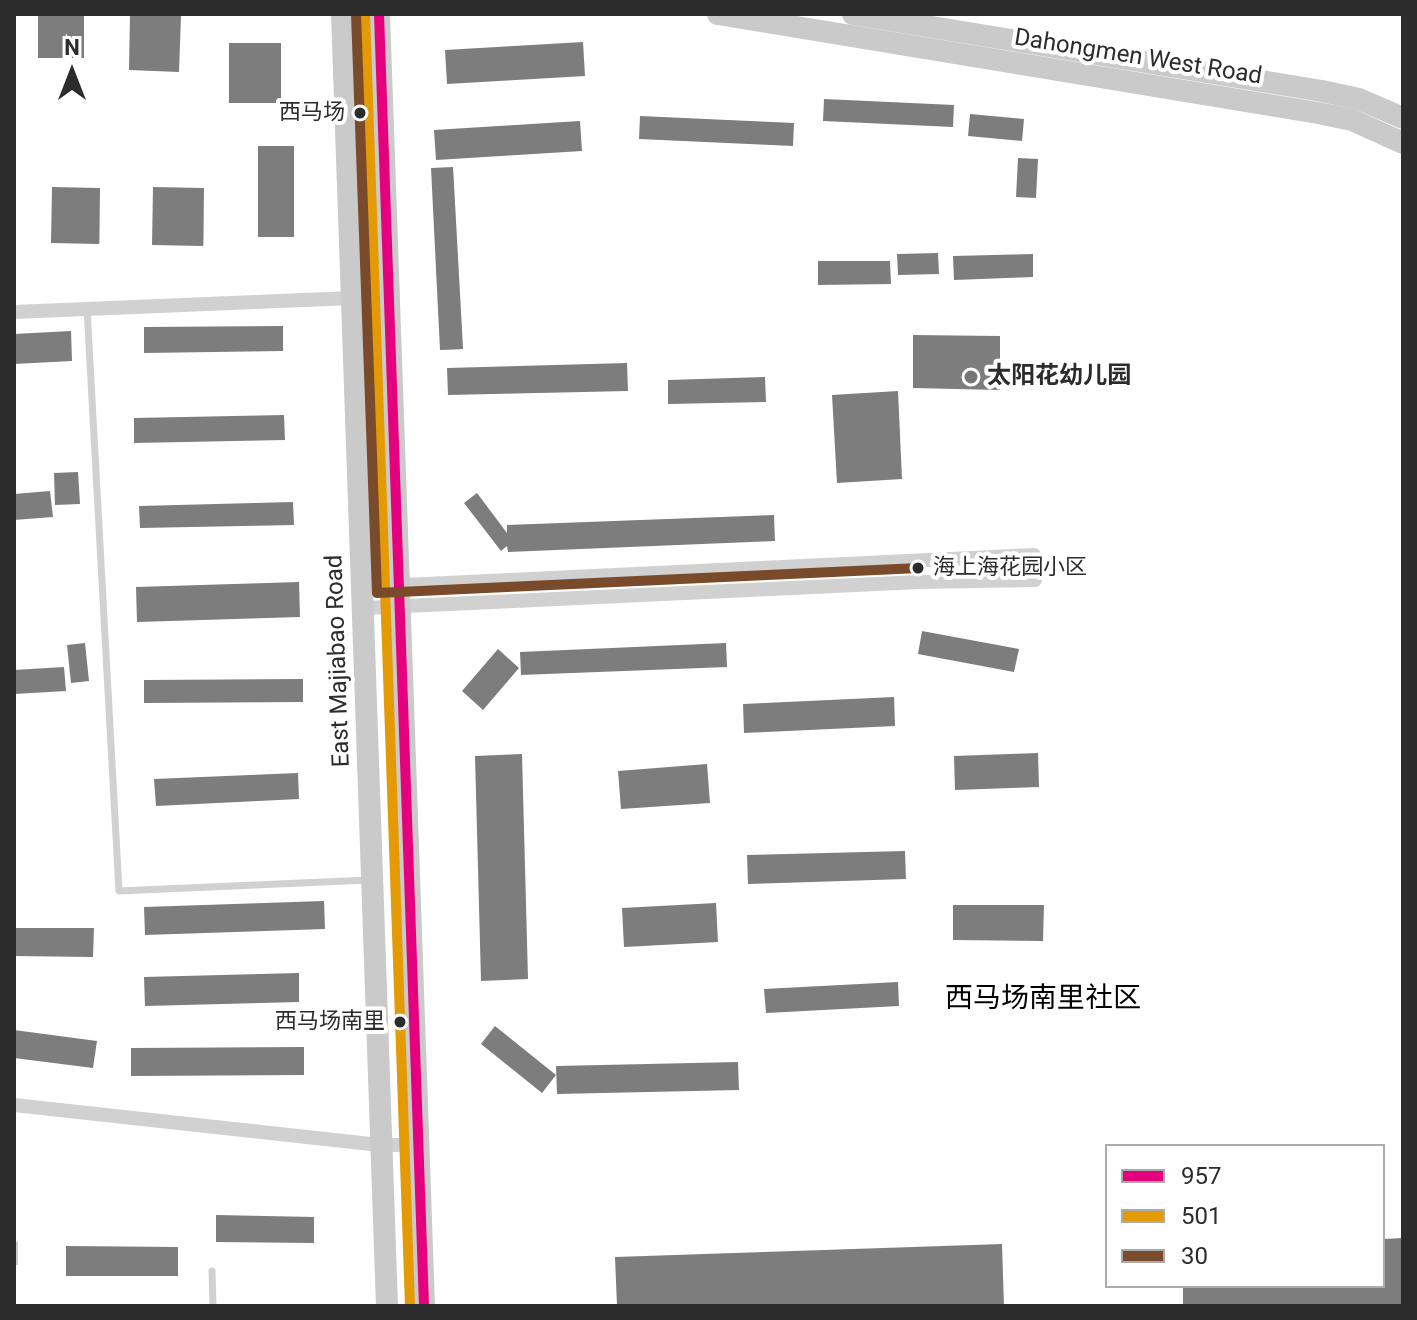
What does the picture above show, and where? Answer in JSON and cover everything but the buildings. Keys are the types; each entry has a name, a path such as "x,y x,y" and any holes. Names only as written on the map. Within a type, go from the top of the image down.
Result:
{"main road":[{"name":"East Majiabao Road","path":"342,14 387,1306"},
{"path":"379,14 424,1306"},
{"name":"Dahongmen West Road","path":"718,14 1318,113 1352,120 1403,143"},
{"name":"Dahongmen West Road","path":"853,14 1322,91 1359,99 1403,118"}],"street":[{"path":"14,312 352,298"},
{"path":"1034,555 1035,567 1035,580 364,597 1034,555"},
{"path":"14,1105 380,1145 417,1145"}],"lane":[{"path":"87,308 119,891 371,880"},
{"path":"212,1271 213,1306"}],"transit line":[{"name":"30","path":"356,14 377,593 919,568"},
{"name":"501","path":"365,14 410,1306"},
{"name":"957","path":"379,14 424,1306"}],"place":[{"name":"西马场","path":"360,113"},
{"name":"太阳花幼儿园","path":"971,377"},
{"name":"海上海花园小区","path":"918,568"},
{"name":"西马场南里","path":"400,1022"}],"district":[{"name":"西马场南里社区","path":"1043,1000"}]}
